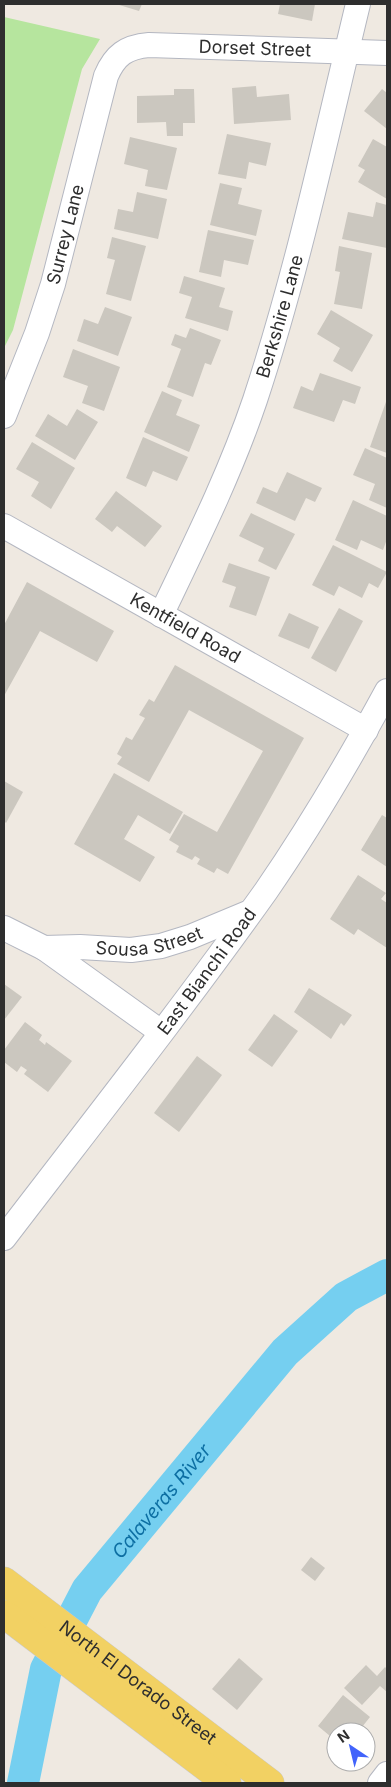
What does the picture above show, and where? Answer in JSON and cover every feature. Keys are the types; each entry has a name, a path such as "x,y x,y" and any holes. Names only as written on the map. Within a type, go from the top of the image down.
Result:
{"main road":[{"name":"North El Dorado Street","path":"4,1581 270,1783"},
{"name":"North El Dorado Street","path":"4,1614 227,1783"}],"street":[{"name":"Berkshire Lane","path":"161,615 220,490 255,401 306,224 358,4"},
{"name":"Dorset Street","path":"123,53 136,46 149,45 387,53"},
{"name":"Surrey Lane","path":"4,416 37,333 53,284 106,76 111,64 123,53"},
{"name":"Kentfield Road","path":"4,526 366,730"},
{"name":"East Bianchi Road","path":"4,1238 250,912 327,796 387,691"},
{"name":"Sousa Street","path":"44,948 131,950 161,946 190,937 250,912"},
{"name":"Sousa Street","path":"4,928 44,948 161,1032"},
{"path":"380,1783 387,1774"}],"green space":[{"path":"4,17 100,39 82,69 13,330 4,348"}],"building":[{"path":"116,4 142,4 139,11"},
{"path":"280,4 315,4 312,21 278,14"},
{"path":"256,86 257,97 289,94 291,120 234,124 232,88"},
{"path":"174,89 194,89 195,123 183,123 183,136 167,136 166,122 137,123 137,96 174,95"},
{"path":"382,89 387,93 387,129 364,111"},
{"path":"227,134 271,143 266,166 249,162 246,179 218,174"},
{"path":"130,137 177,148 167,190 145,186 148,170 124,164"},
{"path":"373,139 387,147 387,199 358,182 365,170 358,166"},
{"path":"220,183 242,188 238,204 262,210 256,236 210,225"},
{"path":"137,192 167,199 158,239 114,229 118,209 133,212"},
{"path":"376,202 387,205 387,248 342,239 348,212 373,217"},
{"path":"208,230 254,240 248,265 224,260 221,277 199,272"},
{"path":"112,237 146,246 131,301 106,294 115,260 107,258"},
{"path":"339,246 372,253 362,309 334,304 340,272 335,271"},
{"path":"184,276 225,288 219,307 233,311 228,331 185,318 192,297 179,293"},
{"path":"105,307 132,317 118,356 77,341 84,319 98,324"},
{"path":"331,310 373,335 352,372 333,361 340,348 317,334"},
{"path":"190,328 221,340 211,365 205,363 193,397 167,387 181,349 171,345 175,334 186,338"},
{"path":"73,349 120,367 104,411 82,403 88,386 63,377"},
{"path":"320,373 361,387 355,404 343,400 334,422 293,408 301,386 313,391"},
{"path":"162,391 182,400 176,415 200,425 189,452 144,432"},
{"path":"387,399 387,453 370,447"},
{"path":"77,409 98,422 75,460 35,436 48,414 67,426"},
{"path":"143,437 188,457 177,481 153,471 146,487 126,478"},
{"path":"32,442 75,468 51,509 31,496 39,482 16,469"},
{"path":"365,448 387,458 387,508 369,500 375,484 353,475"},
{"path":"287,472 322,488 315,502 306,498 295,521 256,503 263,487 277,493"},
{"path":"116,491 162,526 145,547 117,526 112,532 95,519"},
{"path":"353,500 387,516 387,539 383,550 361,540 357,550 335,540"},
{"path":"251,513 295,534 276,570 258,561 264,548 239,536"},
{"path":"333,545 387,572 378,588 369,583 362,598 339,586 334,596 312,585"},
{"path":"229,563 270,577 256,616 229,607 236,587 222,582"},
{"path":"27,582 114,631 97,662 40,631 4,696 4,625"},
{"path":"339,608 363,621 336,672 311,658"},
{"path":"289,613 319,627 309,649 278,636"},
{"path":"175,665 304,738 228,874 217,868 214,873 197,864 200,859 195,856 192,860 176,852 179,846 169,840 184,814 217,832 263,751 189,710 149,782 117,764 122,757 117,754 126,737 132,740 145,718 139,715 149,699 154,702"},
{"path":"114,773 183,812 170,834 138,815 124,839 155,857 140,882 74,844"},
{"path":"4,781 23,792 6,823 4,821"},
{"path":"382,815 387,818 387,867 361,850"},
{"path":"358,875 386,893 381,899 387,903 387,948 358,929 354,935 330,919"},
{"path":"4,984 22,997 4,1020"},
{"path":"309,988 352,1015 344,1026 341,1023 331,1039 294,1012"},
{"path":"274,1014 298,1031 272,1067 248,1050"},
{"path":"25,1022 42,1035 39,1040 45,1045 46,1042 72,1061 48,1092 24,1074 27,1070 21,1066 17,1072 4,1062 4,1050"},
{"path":"197,1056 222,1075 179,1132 154,1113"},
{"path":"311,1557 325,1568 315,1581 301,1570"},
{"path":"239,1658 263,1679 237,1710 212,1689"},
{"path":"366,1665 377,1676 385,1667 387,1669 387,1692 380,1686 362,1705 344,1688"},
{"path":"343,1695 370,1717 366,1722 326,1722 326,1733 318,1726"}],"waterway":[{"name":"Calaveras River","path":"23,1783 46,1669 87,1590 285,1352 346,1297 387,1275"}]}
